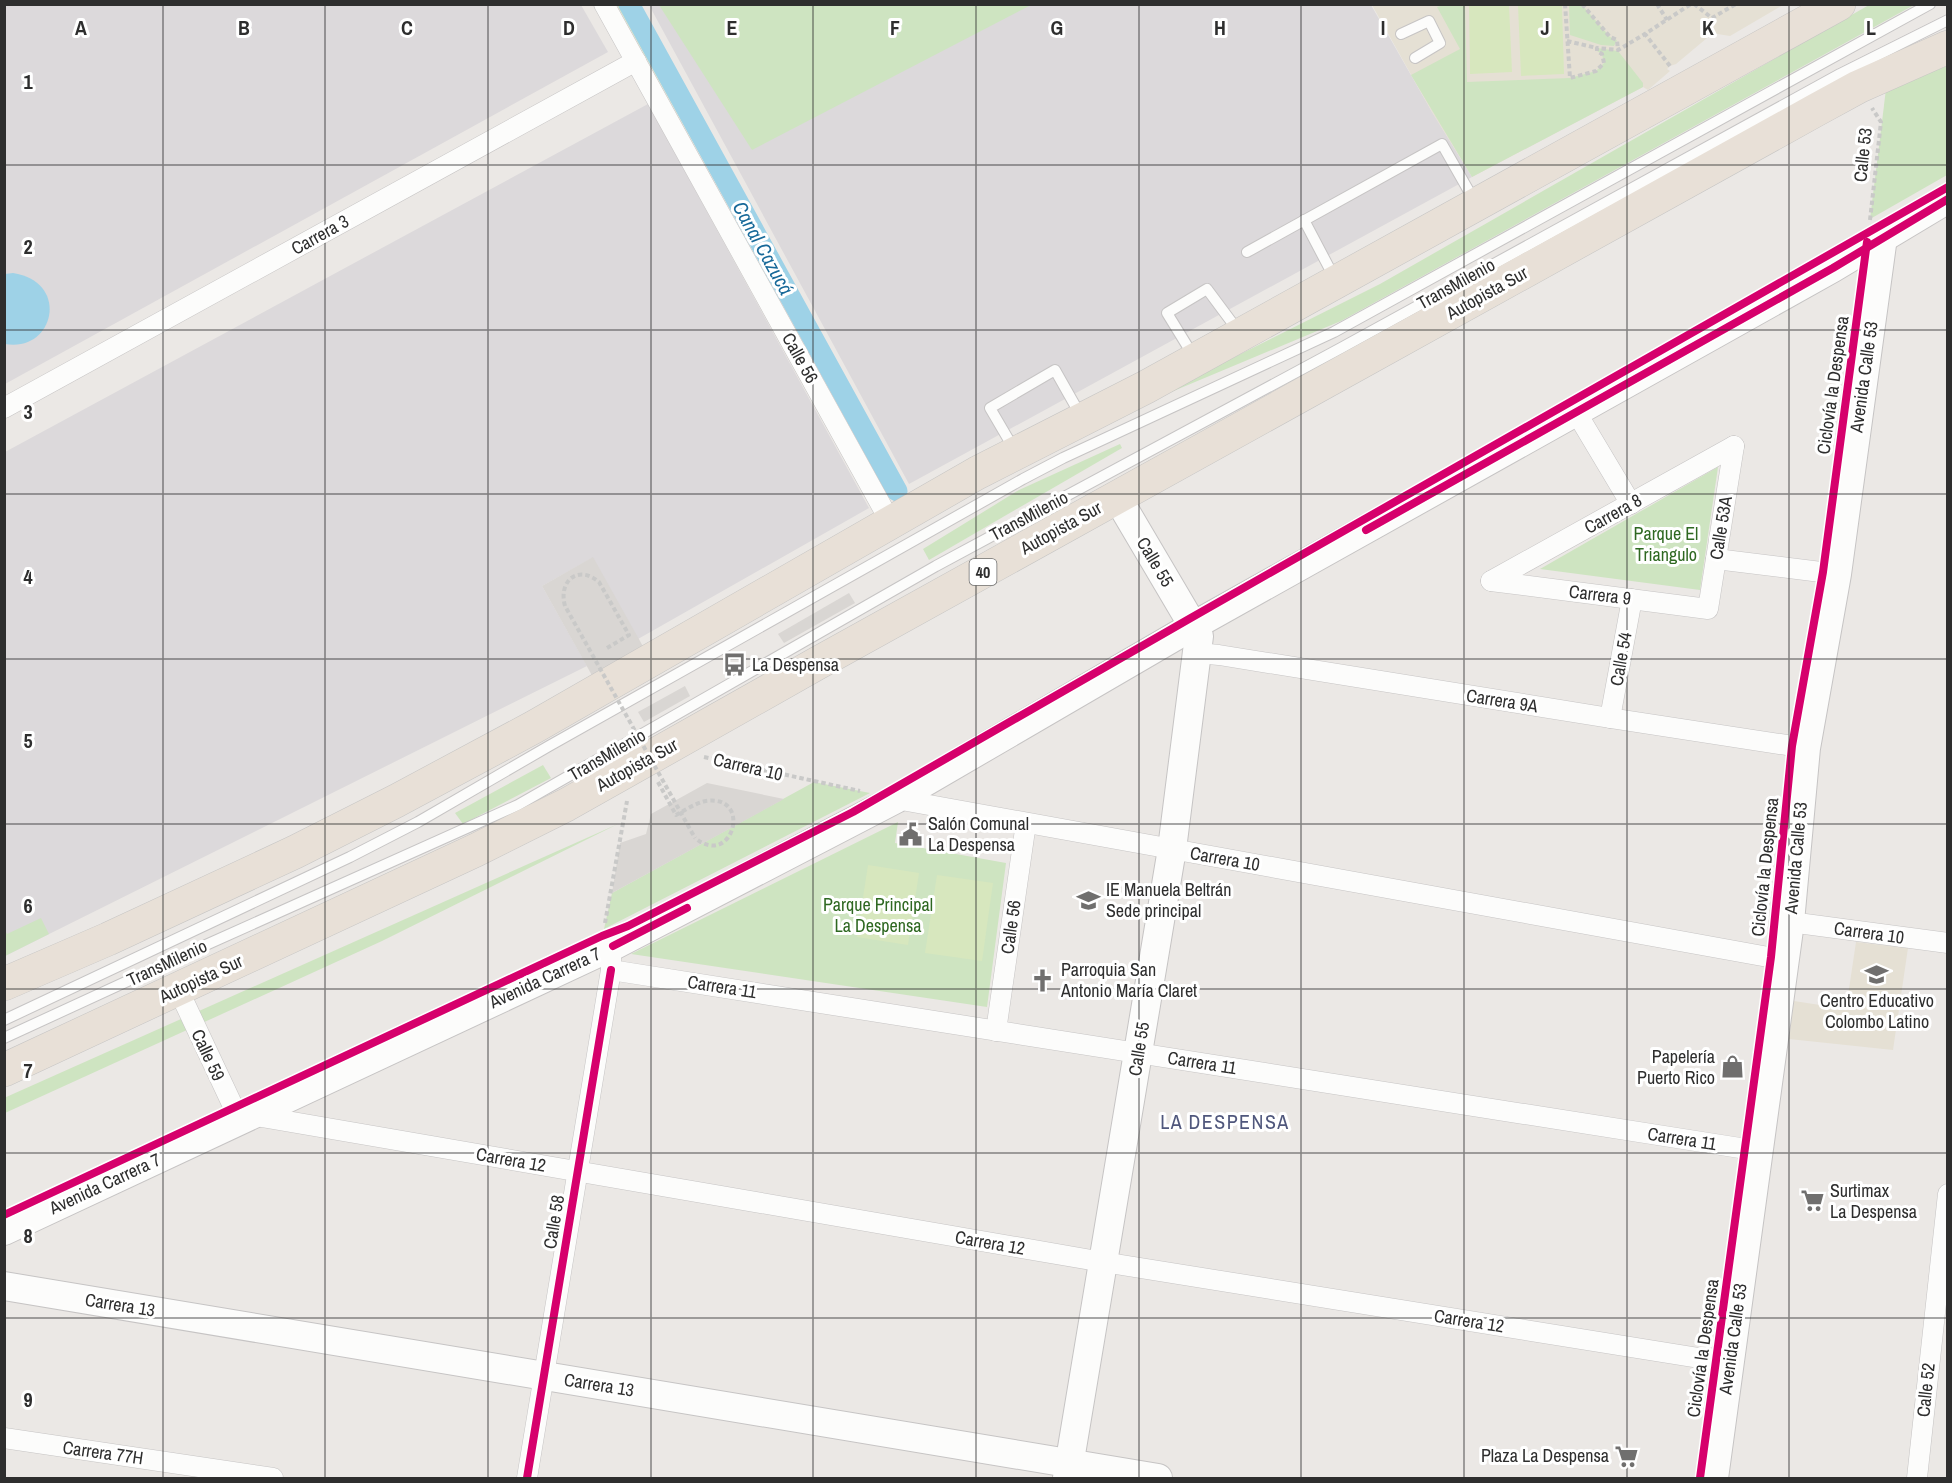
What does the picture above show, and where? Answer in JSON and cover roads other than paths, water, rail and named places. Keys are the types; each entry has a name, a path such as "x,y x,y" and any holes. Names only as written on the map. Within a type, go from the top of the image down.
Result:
{"highway":[{"path":"4,984 108,939 295,852 396,801 616,682 1016,453 1196,360 1839,4"},
{"name":"Autopista Sur","path":"4,1070 566,805 1858,87 1947,47"}],"street":[{"name":"Calle 56","path":"604,4 891,523"},
{"name":"Carrera 3","path":"4,408 636,62"},
{"name":"Avenida Carrera 7","path":"4,1231 245,1118 608,956 896,799 1196,640 1576,412 1833,268 1873,239 1947,199"},
{"name":"Avenida Calle 53","path":"1714,1479 1790,922 1806,748 1837,574 1873,239"},
{"path":"1576,412 1631,504"},
{"name":"Carrera 8","path":"1491,581 1734,446"},
{"name":"Calle 53A","path":"1708,609 1734,446"},
{"name":"Calle 55","path":"1068,1471 1172,849 1196,640 1117,497"},
{"path":"1716,559 1837,574"},
{"name":"Carrera 9","path":"1491,581 1708,609"},
{"name":"Calle 54","path":"1610,718 1632,599"},
{"name":"Carrera 9A","path":"1196,640 1219,655 1806,748"},
{"name":"Carrera 10","path":"896,799 1785,960"},
{"name":"Calle 56","path":"996,1031 1026,823"},
{"name":"Carrera 10","path":"1790,922 1947,943"},
{"name":"Carrera 11","path":"608,956 996,1031 1759,1151"},
{"name":"Calle 58","path":"526,1479 577,1172 608,956"},
{"name":"Calle 59","path":"178,989 245,1118"},
{"name":"Carrera 12","path":"245,1118 1103,1262 1730,1363"},
{"name":"Calle 52","path":"1917,1479 1947,1194"},
{"name":"Carrera 13","path":"4,1286 543,1376 1068,1471 1158,1479"},
{"name":"Carrera 77H","path":"4,1438 273,1479"}],"lane":[{"name":"TransMilenio","path":"4,1020 350,857 418,822 1023,479 1063,458 1334,332 1930,4"},
{"name":"TransMilenio","path":"4,1038 518,805 936,566 1341,348 1801,94 1947,20"},
{"path":"1401,34 1429,21 1440,43 1414,58"},
{"path":"1247,252 1443,144 1477,205"},
{"path":"1304,220 1336,282"},
{"path":"1196,360 1167,313 1207,289 1241,335"},
{"path":"1016,453 990,408 1054,370 1083,419"}],"water":[{"path":"13,273 31,279 43,289 49,302 49,315 44,328 35,338 22,344 5,344 5,274"}],"waterway":[{"name":"Canal Cazucá","path":"629,4 897,491"}],"place":[{"name":"La Despensa","path":"734,665"},
{"name":"Salón Comunal La Despensa","path":"910,834"},
{"name":"IE Manuela Beltrán Sede principal","path":"1088,900"},
{"name":"Centro Educativo Colombo Latino","path":"1877,975"},
{"name":"Parroquia San Antonio María Claret","path":"1043,980"},
{"name":"Papelería Puerto Rico","path":"1733,1067"},
{"name":"Surtimax La Despensa","path":"1812,1201"},
{"name":"Plaza La Despensa","path":"1627,1456"}],"district":[{"name":"LA DESPENSA","path":"1225,1122"}],"park label":[{"name":"Parque El Triangulo","path":"1666,544"},
{"name":"Parque Principal La Despensa","path":"878,915"}]}
